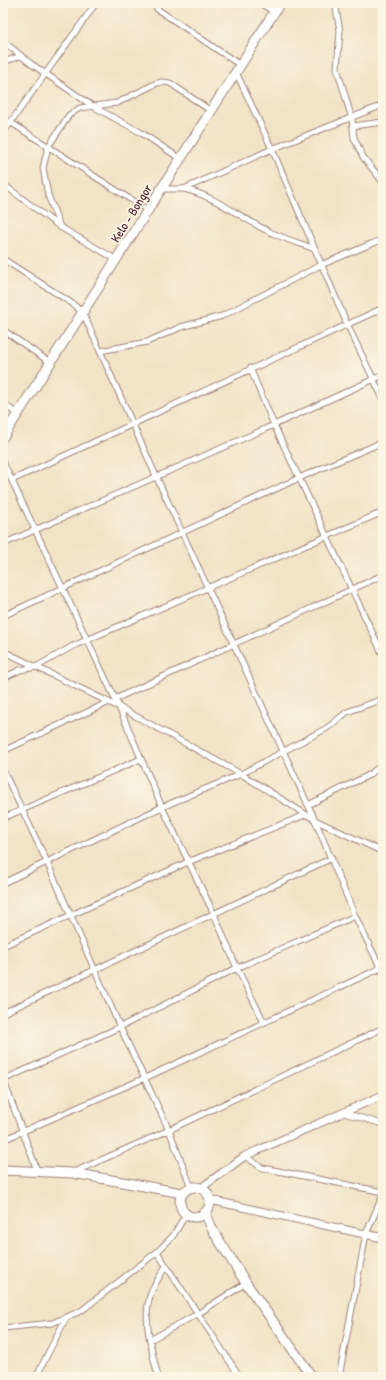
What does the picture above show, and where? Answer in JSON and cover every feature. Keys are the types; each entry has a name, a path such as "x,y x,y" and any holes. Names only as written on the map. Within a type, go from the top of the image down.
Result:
{"highway":[{"name":"Kelo - Bongor","path":"3,436 18,415 280,3"},
{"path":"3,1170 37,1170 73,1173 110,1178 182,1193"},
{"path":"179,1203 182,1193 191,1187 201,1188 208,1195 210,1200 205,1212 196,1217"},
{"path":"158,1189 179,1203 180,1207 186,1214 196,1217 212,1229"},
{"path":"205,1212 212,1229 246,1283 312,1377"}],"street":[{"path":"3,133 7,123 46,73 96,3"},
{"path":"260,3 274,12"},
{"path":"335,3 340,31 337,68 352,119 354,138 360,152 383,182"},
{"path":"157,9 238,68 321,265 383,399"},
{"path":"3,42 94,106 140,132 181,159"},
{"path":"3,62 21,56"},
{"path":"60,227 44,182 43,168 48,147 69,115 80,108 117,103 157,83 164,82 170,84 211,111"},
{"path":"184,189 272,149 352,119 383,105"},
{"path":"353,126 383,122"},
{"path":"7,123 48,147 147,210"},
{"path":"3,184 60,227 117,260"},
{"path":"162,188 184,189 201,193 268,231 314,249"},
{"path":"100,351 147,342 181,327 222,316 321,265 383,238"},
{"path":"3,259 73,304 83,313 182,533 315,820 355,916 382,970 264,1022 145,1078 3,1140"},
{"path":"12,480 132,422 383,308"},
{"path":"3,330 51,363"},
{"path":"250,368 274,426 383,656"},
{"path":"3,544 156,476 274,426 383,375"},
{"path":"3,403 18,415"},
{"path":"3,616 299,478 383,442"},
{"path":"3,462 119,707 162,807 214,914 237,968 264,1022"},
{"path":"3,678 20,670 36,667 61,652 87,640 383,512"},
{"path":"115,699 383,575"},
{"path":"3,651 119,707 241,774 315,820 383,852"},
{"path":"3,883 162,807 241,774 327,728 347,712 383,699"},
{"path":"3,752 107,702"},
{"path":"3,818 141,759"},
{"path":"308,805 368,775 383,764"},
{"path":"3,770 47,862 120,1027 169,1130 191,1187"},
{"path":"3,946 188,862 306,815"},
{"path":"3,1013 96,971 332,858"},
{"path":"37,1170 3,1080 120,1027 237,968 355,916"},
{"path":"73,1173 169,1130 383,1028"},
{"path":"201,1188 245,1156 383,1095"},
{"path":"344,1112 383,1124"},
{"path":"245,1156 262,1168 383,1194 366,1234 339,1377"},
{"path":"210,1200 383,1238"},
{"path":"3,1328 52,1323 81,1311 157,1252 173,1236 186,1214"},
{"path":"157,1252 199,1313 240,1377"},
{"path":"158,1377 150,1340 148,1313 150,1297 166,1266"},
{"path":"150,1340 199,1313 246,1283"},
{"path":"36,1377 66,1318"}]}
